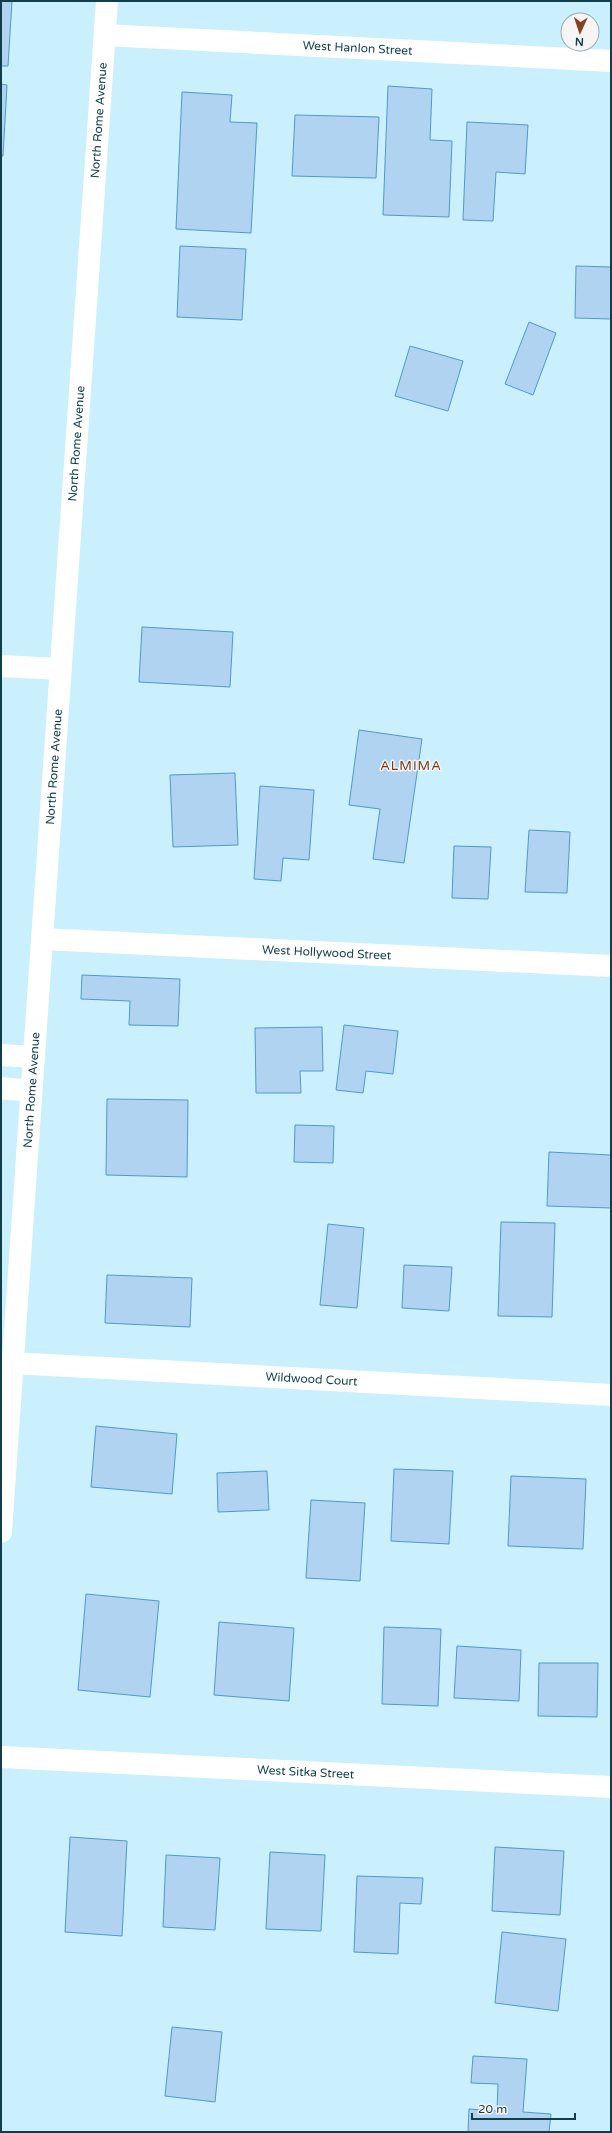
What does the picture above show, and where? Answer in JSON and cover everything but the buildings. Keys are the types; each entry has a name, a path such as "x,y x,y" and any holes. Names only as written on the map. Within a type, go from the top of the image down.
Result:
{"street":[{"name":"North Rome Avenue","path":"1,1532 11,1363 9,1281 34,1057 107,1"},
{"name":"West Hanlon Street","path":"105,35 611,61"},
{"path":"1,666 60,669"},
{"name":"West Hollywood Street","path":"42,939 611,966"},
{"path":"1,1055 34,1057"},
{"path":"1,1088 31,1091"},
{"name":"Wildwood Court","path":"11,1363 611,1395"},
{"name":"West Sitka Street","path":"1,1757 611,1787"}],"district":[{"name":"ALMIMA","path":"411,766"}]}
